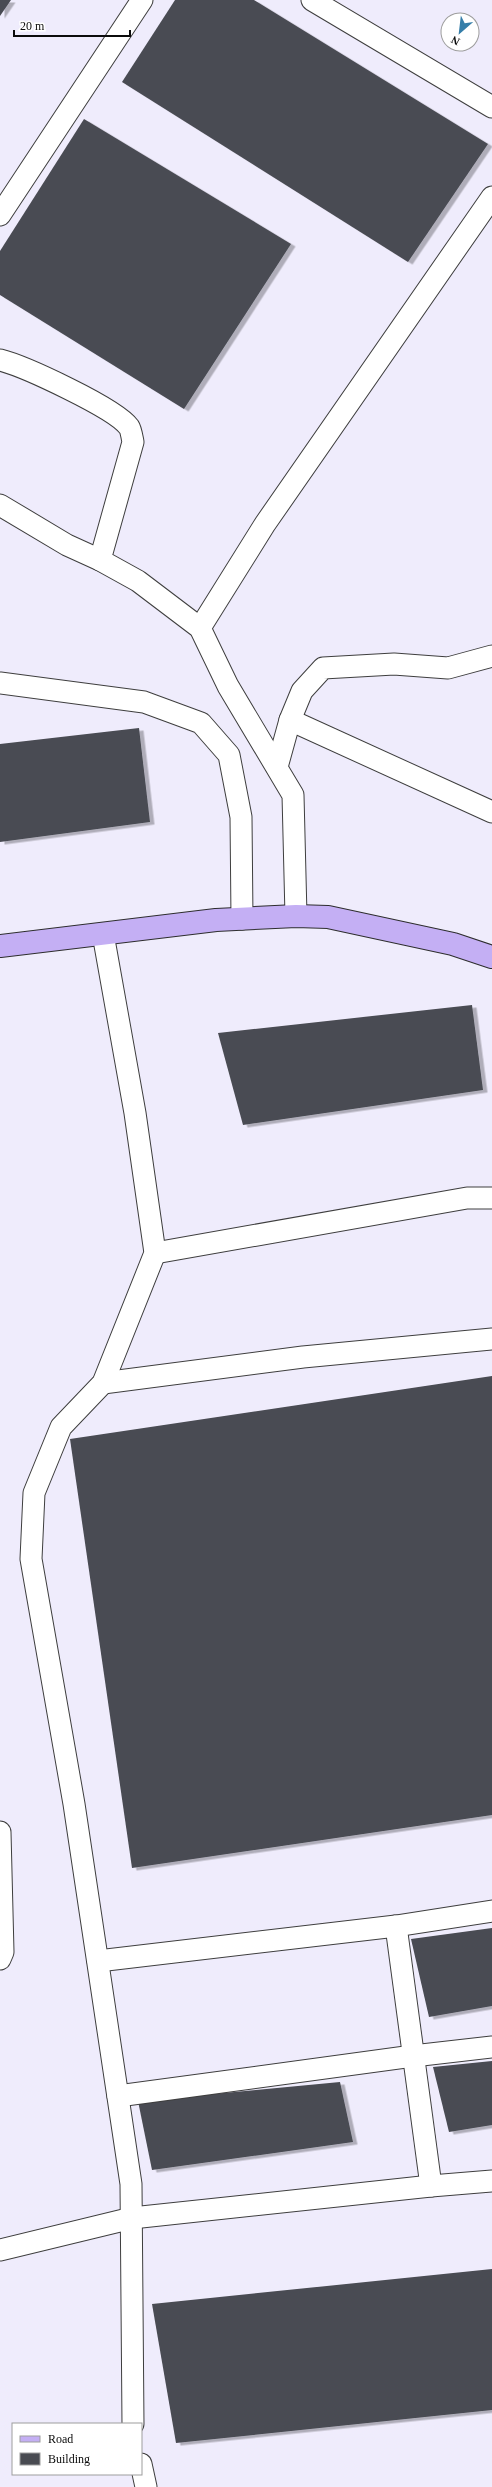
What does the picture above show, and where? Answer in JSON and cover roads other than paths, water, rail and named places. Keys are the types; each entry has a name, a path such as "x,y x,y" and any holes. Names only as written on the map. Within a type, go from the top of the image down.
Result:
{"street":[{"path":"0,946 242,919 296,916 336,919 453,944 492,957"}],"lane":[{"path":"0,214 142,0"},
{"path":"312,0 492,107"},
{"path":"200,628 265,524 492,197"},
{"path":"0,360 35,373 75,393 115,415 129,428 133,442 100,560"},
{"path":"0,505 67,545 100,560 138,581 200,628 228,686 294,795 296,916"},
{"path":"277,767 290,720 302,691 323,668 394,664 448,668 492,656"},
{"path":"0,683 144,702 201,723 229,756 241,816 242,919"},
{"path":"290,720 492,812"},
{"path":"103,934 135,1113 156,1253 103,1383 61,1427 34,1493 31,1559 74,1804 131,2184 133,2423"},
{"path":"156,1253 467,1198 492,1198"},
{"path":"103,1383 303,1357 492,1339"},
{"path":"0,1832 3,1952 0,1959"},
{"path":"98,1961 396,1926 492,1911"},
{"path":"396,1926 431,2186"},
{"path":"118,2096 413,2056 492,2047"},
{"path":"0,2250 132,2218 431,2186 492,2181"},
{"path":"142,2469 146,2487"}]}
